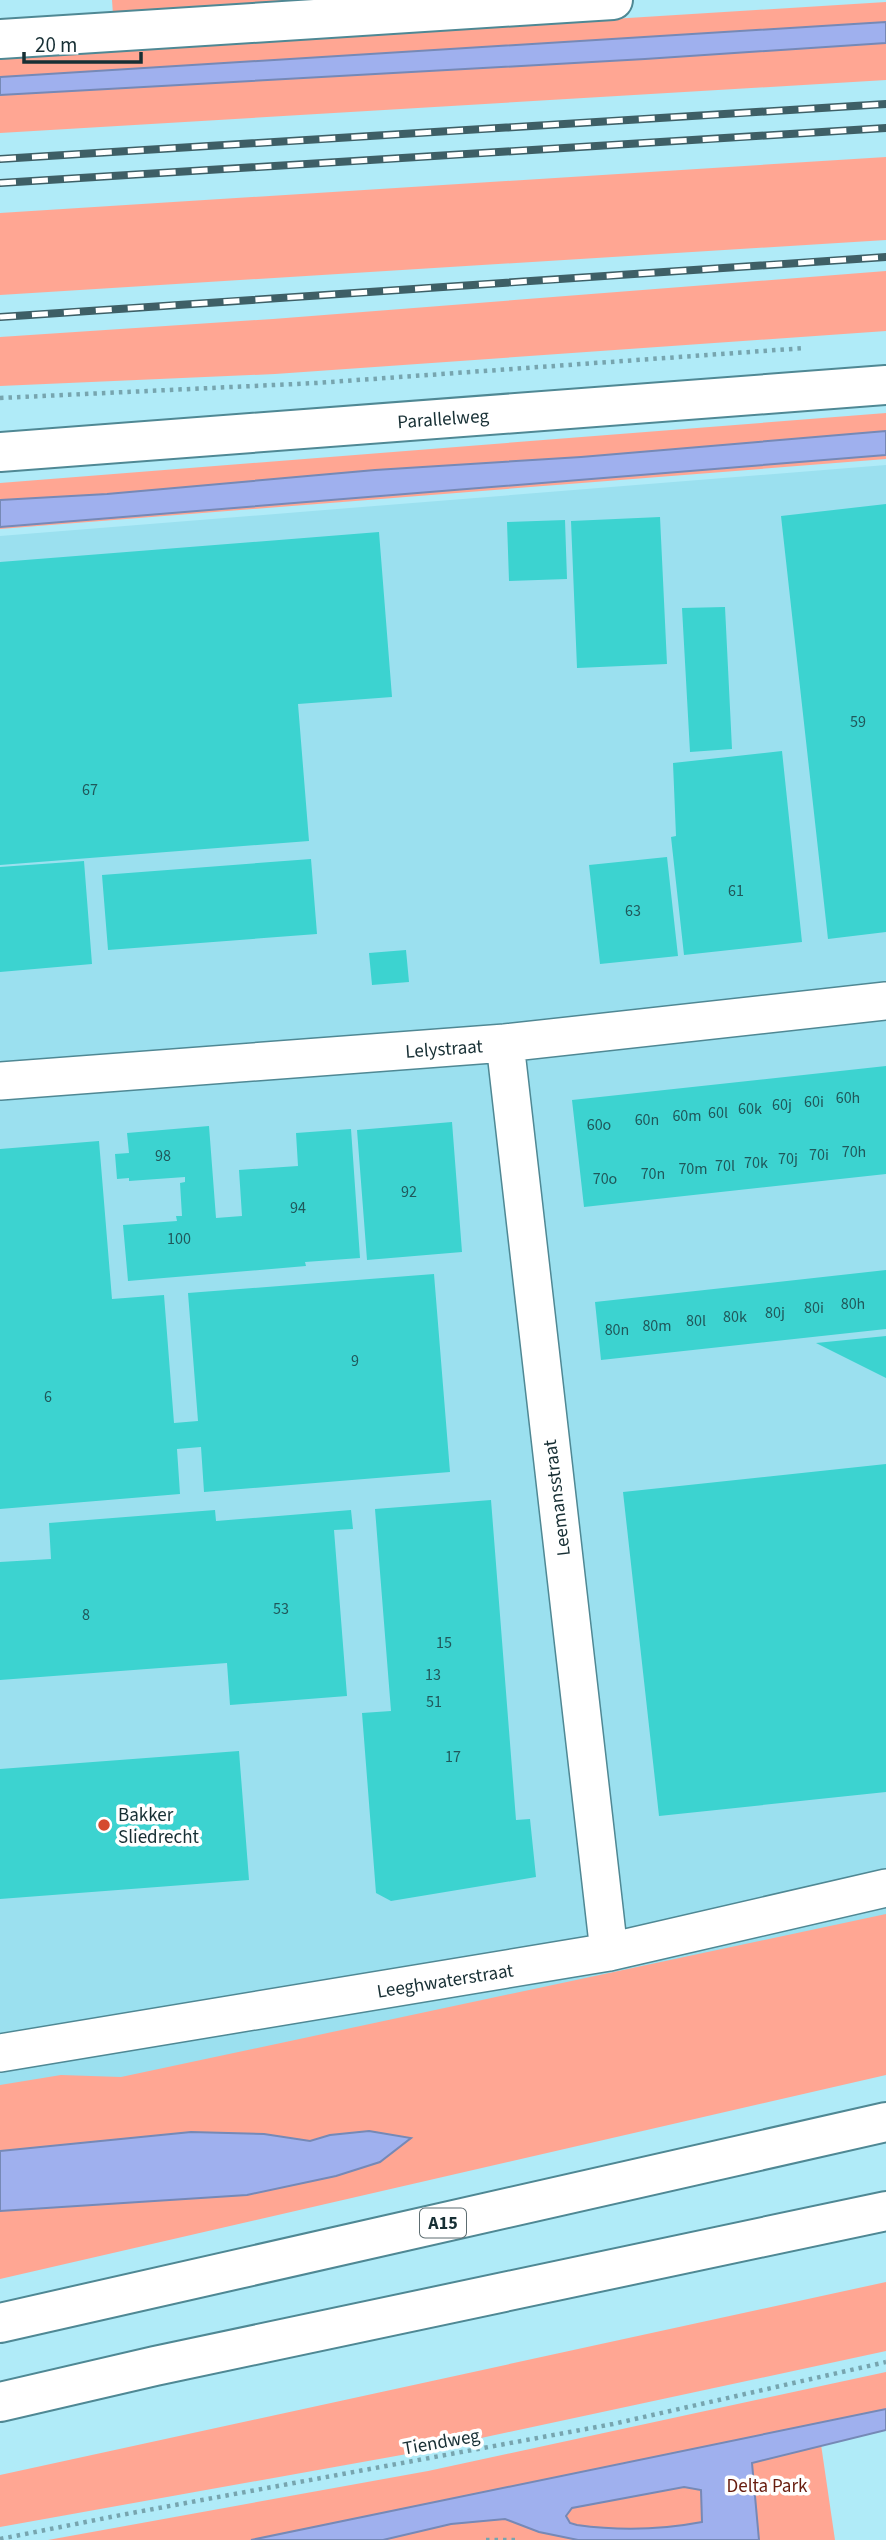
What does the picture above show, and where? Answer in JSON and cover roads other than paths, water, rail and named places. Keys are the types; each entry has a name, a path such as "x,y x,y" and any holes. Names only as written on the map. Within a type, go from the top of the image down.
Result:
{"main road":[{"path":"0,39 614,0"},
{"name":"Parallelweg","path":"0,452 886,385"},
{"name":"A15","path":"0,2323 886,2122"},
{"path":"0,2402 155,2366 886,2211"}],"street":[{"name":"Lelystraat","path":"0,1082 505,1043 886,1001"},
{"name":"Leemansstraat","path":"505,1043 609,1952"},
{"name":"Leeghwaterstraat","path":"0,2053 609,1952 886,1888"}],"railway":[{"path":"0,159 886,104"},
{"path":"0,183 886,128"},
{"path":"0,317 886,257"}],"place":[{"name":"Bakker Sliedrecht","path":"104,1825"}],"park label":[{"name":"Delta Park","path":"767,2485"}]}
